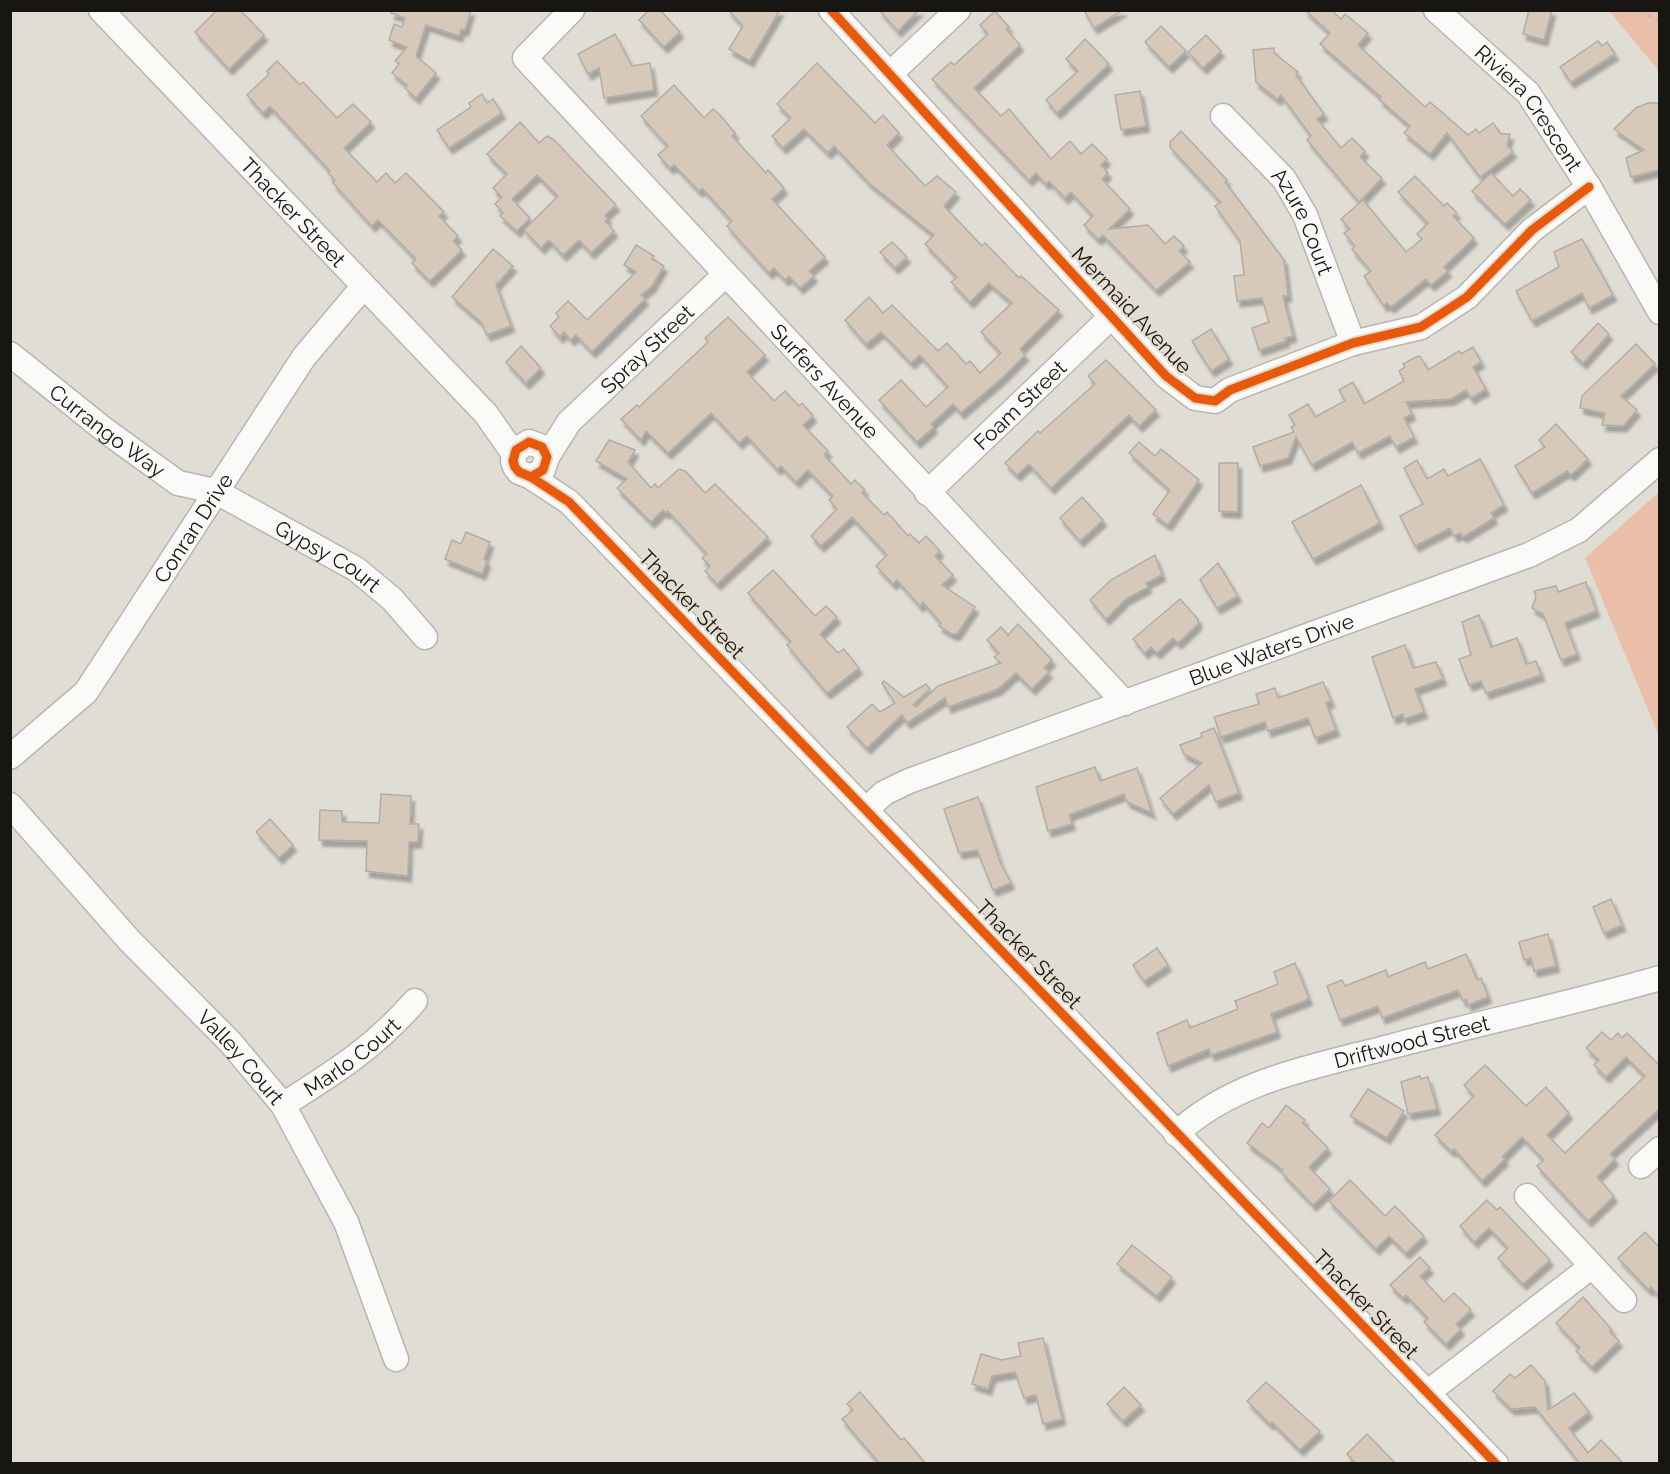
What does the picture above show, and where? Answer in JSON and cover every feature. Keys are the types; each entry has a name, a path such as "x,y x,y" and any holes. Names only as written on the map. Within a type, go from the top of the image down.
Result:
{"street":[{"name":"Thacker Street","path":"101,10 486,414 533,456 569,502 1496,1464"},
{"name":"Surfers Avenue","path":"572,10 525,58 724,275 1125,703"},
{"name":"Mermaid Avenue","path":"831,10 1179,389 1195,398 1215,401 1230,390 1353,343 1421,327 1446,313 1467,297 1532,230 1589,188"},
{"path":"891,74 958,10"},
{"name":"Riviera Crescent","path":"1436,10 1528,93 1589,188 1659,312"},
{"name":"Azure Court","path":"1223,117 1284,179 1300,206 1353,343"},
{"name":"Spray Street","path":"533,456 724,275"},
{"name":"Conran Drive","path":"10,757 86,692 304,357 363,287"},
{"name":"Foam Street","path":"927,493 1112,316"},
{"name":"Currango Way","path":"10,354 106,431 178,483 215,491"},
{"name":"Blue Waters Drive","path":"866,810 896,786 1556,543 1598,515 1659,460"},
{"name":"Gypsy Court","path":"215,491 356,569 392,598 425,637"},
{"name":"Valley Court","path":"10,805 129,939 231,1043 283,1105 346,1222 396,1359"},
{"name":"Driftwood Street","path":"1176,1134 1218,1101 1313,1067 1659,978"},
{"name":"Marlo Court","path":"283,1105 355,1059 391,1028 415,1001"},
{"path":"1641,1166 1659,1149"},
{"path":"1527,1196 1624,1300"},
{"path":"1427,1393 1592,1266"}],"path":[{"path":"1641,10 1659,23"}],"shaded area":[{"path":"1609,11 1659,11 1659,71"},
{"path":"1659,492 1659,736 1585,558"}],"building":[{"path":"217,10 240,10 264,35 229,69 195,32"},
{"path":"392,10 471,10 465,30 461,29 459,36 426,25 416,56 436,73 416,98 405,88 407,85 392,73 399,64 395,61 407,47 389,40 394,24 402,27 405,18 391,13"},
{"path":"649,10 660,10 680,32 664,47 639,20"},
{"path":"728,10 780,10 750,61 729,49 743,26"},
{"path":"879,10 919,10 898,31"},
{"path":"1084,10 1123,10 1094,28"},
{"path":"1305,10 1331,10 1341,19 1345,14 1368,33 1358,45 1425,107 1430,102 1468,135 1476,129 1479,133 1493,123 1501,134 1510,134 1507,145 1513,152 1480,177 1447,133 1430,154 1404,133 1410,126 1379,99 1381,97 1320,44 1330,33"},
{"path":"1529,10 1552,10 1544,40 1523,34"},
{"path":"995,11 1009,27 1006,29 1020,45 974,88 1001,116 1009,109 1051,159 1070,141 1081,154 1092,144 1107,159 1101,165 1108,173 1102,179 1130,209 1109,229 1148,225 1165,244 1174,236 1184,246 1179,251 1190,262 1156,290 1103,235 1098,239 1084,225 1093,216 1071,192 1065,198 1049,181 1046,184 1036,173 1029,180 932,79 951,62 954,65 988,34 980,25"},
{"path":"1161,26 1186,51 1169,67 1145,42"},
{"path":"615,34 632,66 650,63 654,90 604,98 599,68 588,74 578,54"},
{"path":"1206,35 1221,51 1203,68 1188,52"},
{"path":"1085,39 1109,64 1057,113 1046,100 1078,71 1066,59"},
{"path":"1598,41 1602,46 1607,42 1615,54 1571,82 1560,67"},
{"path":"1274,48 1274,53 1298,72 1296,75 1324,114 1317,119 1341,148 1352,138 1365,151 1360,157 1382,178 1359,202 1307,140 1311,136 1281,95 1277,99 1256,82 1253,50"},
{"path":"277,61 300,85 303,82 337,118 353,104 371,122 344,148 377,182 386,173 395,183 406,173 444,212 439,216 458,236 453,241 462,250 430,281 412,263 416,259 378,220 372,226 333,183 335,180 328,173 330,171 270,106 263,113 247,95 269,74 267,71"},
{"path":"817,63 875,123 883,115 899,133 887,145 925,186 937,176 956,192 944,206 982,246 985,243 1019,278 1021,276 1059,310 1020,349 1025,355 1003,377 961,413 953,404 931,424 934,427 917,442 879,400 901,380 926,407 948,387 920,355 911,363 881,332 866,344 845,320 869,297 883,313 892,305 938,351 947,343 966,364 970,361 980,373 1001,353 981,332 1012,303 989,283 970,302 951,282 957,277 925,244 934,235 869,183 834,146 828,153 804,129 783,148 772,136 791,118 777,104"},
{"path":"674,85 704,118 713,109 720,115 735,133 732,136 766,173 768,170 784,188 772,199 825,257 809,271 814,276 800,288 789,276 785,280 774,268 769,273 727,226 732,221 702,188 699,191 674,165 670,168 658,155 668,146 641,116"},
{"path":"1140,91 1146,126 1121,130 1115,95"},
{"path":"482,94 487,103 493,99 502,113 449,148 437,130 471,107 469,103"},
{"path":"1648,103 1659,103 1659,170 1631,177 1626,158 1644,150 1614,129 1636,108"},
{"path":"520,122 539,143 547,136 553,139 616,205 605,215 608,219 605,221 614,231 591,253 579,240 563,255 549,240 541,248 524,230 558,196 537,175 512,199 530,218 517,231 500,216 503,213 495,204 502,197 493,188 507,174 487,154"},
{"path":"1181,131 1227,180 1225,182 1284,260 1288,296 1283,296 1293,336 1285,338 1286,341 1259,350 1252,328 1269,322 1262,298 1237,301 1234,276 1244,275 1240,241 1215,206 1221,202 1170,147 1170,142"},
{"path":"1491,173 1513,196 1520,189 1531,200 1505,224 1472,191"},
{"path":"1415,176 1444,206 1447,203 1457,213 1453,216 1474,238 1444,267 1448,271 1431,285 1426,279 1391,307 1387,303 1384,306 1364,276 1371,271 1352,249 1355,246 1344,233 1350,229 1341,219 1363,200 1406,252 1422,239 1417,234 1428,223 1398,192"},
{"path":"1582,239 1613,295 1589,308 1582,293 1532,321 1516,291 1559,267 1554,252"},
{"path":"892,242 907,257 895,268 880,252"},
{"path":"636,245 654,256 652,259 664,266 652,286 641,295 645,299 592,352 576,335 571,340 564,332 560,337 550,326 559,317 556,313 568,301 587,320 636,272 624,265"},
{"path":"493,249 513,266 496,285 511,326 487,335 481,322 452,297"},
{"path":"728,317 765,355 747,372 774,401 785,391 799,406 802,403 813,416 803,425 828,451 824,455 851,484 855,480 865,490 862,493 884,515 887,512 908,536 910,534 919,543 926,536 940,551 935,556 953,575 942,585 975,607 957,634 952,634 939,626 941,623 923,602 920,606 897,580 893,584 876,566 887,555 852,517 821,546 811,536 837,509 829,500 833,496 808,470 796,482 781,466 777,469 747,436 739,443 711,413 668,453 646,431 641,440 621,419 637,405 639,407 708,342 705,338"},
{"path":"1598,323 1609,334 1583,363 1571,352"},
{"path":"1211,329 1229,359 1211,371 1192,341"},
{"path":"1636,344 1655,364 1621,396 1637,410 1623,426 1602,425 1605,413 1580,408 1582,396"},
{"path":"521,346 541,368 526,383 506,362"},
{"path":"1473,347 1481,362 1473,367 1486,389 1471,398 1466,390 1451,399 1406,402 1412,414 1404,418 1414,437 1396,447 1390,436 1358,453 1352,442 1312,465 1296,437 1288,458 1260,466 1253,447 1294,432 1291,427 1295,425 1289,415 1308,404 1315,417 1345,401 1339,390 1353,382 1364,404 1404,381 1399,371 1405,367 1403,364 1416,357 1420,356 1428,370 1459,351 1461,354"},
{"path":"1106,360 1156,410 1139,426 1129,415 1051,488 1029,464 1017,475 1005,463 1038,431 1040,433 1095,384 1088,376"},
{"path":"1556,424 1588,459 1571,475 1567,471 1532,493 1515,466 1545,447 1539,440"},
{"path":"609,440 635,450 628,462 651,488 655,484 658,488 679,469 685,471 705,493 715,484 768,537 717,584 705,571 710,566 702,558 707,554 668,511 666,513 663,510 651,522 617,488 627,479 596,461"},
{"path":"1139,442 1155,456 1161,449 1199,480 1168,525 1153,514 1170,490 1129,453"},
{"path":"1480,459 1504,505 1491,513 1494,518 1463,537 1461,533 1454,536 1450,528 1415,546 1400,516 1423,504 1404,468 1417,460 1427,479 1444,469 1448,476"},
{"path":"1219,463 1238,463 1238,512 1219,511"},
{"path":"1361,485 1380,523 1313,559 1292,522"},
{"path":"1082,497 1103,520 1080,541 1060,518"},
{"path":"466,532 490,542 482,574 445,559 452,540 461,544"},
{"path":"1155,555 1162,575 1146,583 1148,587 1126,599 1106,619 1090,600 1111,580"},
{"path":"1218,563 1238,596 1217,608 1200,580"},
{"path":"773,570 815,616 826,606 837,617 820,634 838,653 844,649 859,668 827,693 787,645 791,642 748,593"},
{"path":"1586,582 1596,611 1565,623 1577,654 1561,660 1543,614 1532,608 1536,597 1534,591 1556,586 1558,592"},
{"path":"1180,599 1198,619 1198,624 1178,643 1173,638 1157,653 1151,647 1145,653 1133,639"},
{"path":"1479,615 1491,647 1517,638 1526,664 1536,661 1541,675 1486,693 1481,681 1469,685 1459,659 1471,655 1462,622"},
{"path":"1018,624 1052,660 1044,668 1049,672 1032,689 1016,673 998,689 948,707 945,698 907,723 902,715 867,748 847,727 872,704 880,712 895,703 882,683 884,681 904,697 926,684 930,689 913,705 916,707 938,686 1001,663 994,657 999,653 987,640 1001,627 1008,635"},
{"path":"1405,645 1413,668 1436,662 1443,679 1415,689 1424,712 1404,719 1403,714 1393,718 1372,657"},
{"path":"1323,682 1331,701 1326,703 1336,730 1315,738 1308,718 1268,731 1265,722 1221,737 1214,717 1259,704 1256,694 1275,688 1278,698"},
{"path":"1214,728 1239,793 1216,802 1209,785 1173,814 1160,798 1202,763 1184,754 1180,745 1202,737 1201,733"},
{"path":"1095,767 1100,781 1137,768 1152,813 1127,802 1124,794 1069,815 1072,824 1048,831 1036,787"},
{"path":"381,794 411,796 410,824 419,824 418,842 409,842 408,876 366,871 367,841 319,840 320,810 342,811 342,822 379,823"},
{"path":"978,797 1000,862 1011,883 993,890 977,850 959,853 944,809"},
{"path":"270,819 293,845 279,858 256,832"},
{"path":"1611,899 1622,925 1604,933 1593,907"},
{"path":"1548,934 1556,966 1534,971 1531,958 1524,960 1519,942"},
{"path":"1157,948 1168,965 1144,981 1133,965"},
{"path":"1466,954 1477,980 1481,978 1488,997 1468,1005 1466,999 1463,1001 1458,990 1382,1018 1378,1006 1340,1020 1327,986 1342,980 1345,986 1386,970 1388,977 1425,962 1428,969"},
{"path":"1295,963 1309,999 1271,1014 1277,1032 1211,1055 1209,1049 1168,1066 1157,1033 1187,1020 1190,1028 1238,1009 1235,1001 1278,984 1274,972"},
{"path":"1602,1032 1611,1040 1618,1033 1622,1038 1627,1033 1658,1064 1659,1062 1659,1109 1610,1154 1615,1159 1597,1177 1614,1196 1588,1221 1537,1166 1544,1160 1522,1137 1502,1157 1505,1159 1482,1181 1454,1149 1451,1151 1435,1135 1474,1096 1464,1085 1485,1065 1526,1106 1546,1087 1569,1113 1547,1135 1565,1153 1645,1076 1626,1057 1606,1077 1594,1065 1599,1060 1586,1048"},
{"path":"1420,1076 1421,1079 1428,1077 1437,1109 1408,1114 1401,1082"},
{"path":"1368,1089 1404,1111 1387,1138 1350,1116"},
{"path":"1286,1105 1305,1120 1303,1123 1328,1148 1309,1167 1330,1189 1313,1205 1281,1172 1283,1170 1247,1143 1262,1123 1269,1128"},
{"path":"1350,1180 1385,1216 1395,1206 1424,1236 1406,1253 1389,1236 1376,1249 1329,1201"},
{"path":"1487,1200 1497,1210 1500,1207 1550,1260 1523,1284 1498,1258 1508,1248 1489,1228 1474,1242 1460,1226"},
{"path":"1645,1232 1659,1247 1659,1296 1651,1287 1649,1290 1618,1258"},
{"path":"1132,1245 1172,1277 1157,1296 1117,1264"},
{"path":"1420,1257 1430,1268 1420,1276 1444,1302 1454,1293 1471,1310 1456,1324 1461,1329 1446,1344 1424,1322 1428,1318 1406,1295 1403,1298 1390,1285"},
{"path":"1583,1297 1619,1341 1592,1367 1576,1351 1580,1348 1556,1323"},
{"path":"1043,1338 1062,1419 1043,1424 1036,1395 1024,1398 1015,1372 992,1376 988,1389 972,1384 981,1354 1002,1360 1021,1356 1018,1343"},
{"path":"1531,1365 1545,1381 1548,1410 1574,1393 1589,1412 1569,1428 1588,1453 1601,1440 1624,1464 1577,1464 1579,1462 1535,1407 1511,1409 1493,1391 1510,1374 1515,1378"},
{"path":"1266,1382 1320,1431 1300,1450 1247,1401"},
{"path":"1124,1387 1141,1405 1123,1421 1107,1404"},
{"path":"860,1392 901,1440 904,1438 926,1464 880,1464 842,1419 853,1410 847,1404"},
{"path":"1367,1434 1396,1464 1356,1464 1347,1454"}],"cycle path":[{"path":"831,10 1166,376 1195,398 1215,401 1230,390 1353,343 1421,327 1467,297 1532,230 1589,187"},
{"path":"531,477 543,470 547,457 542,447 529,442 516,450 513,461 519,472 531,477 569,502 1496,1464"}]}
